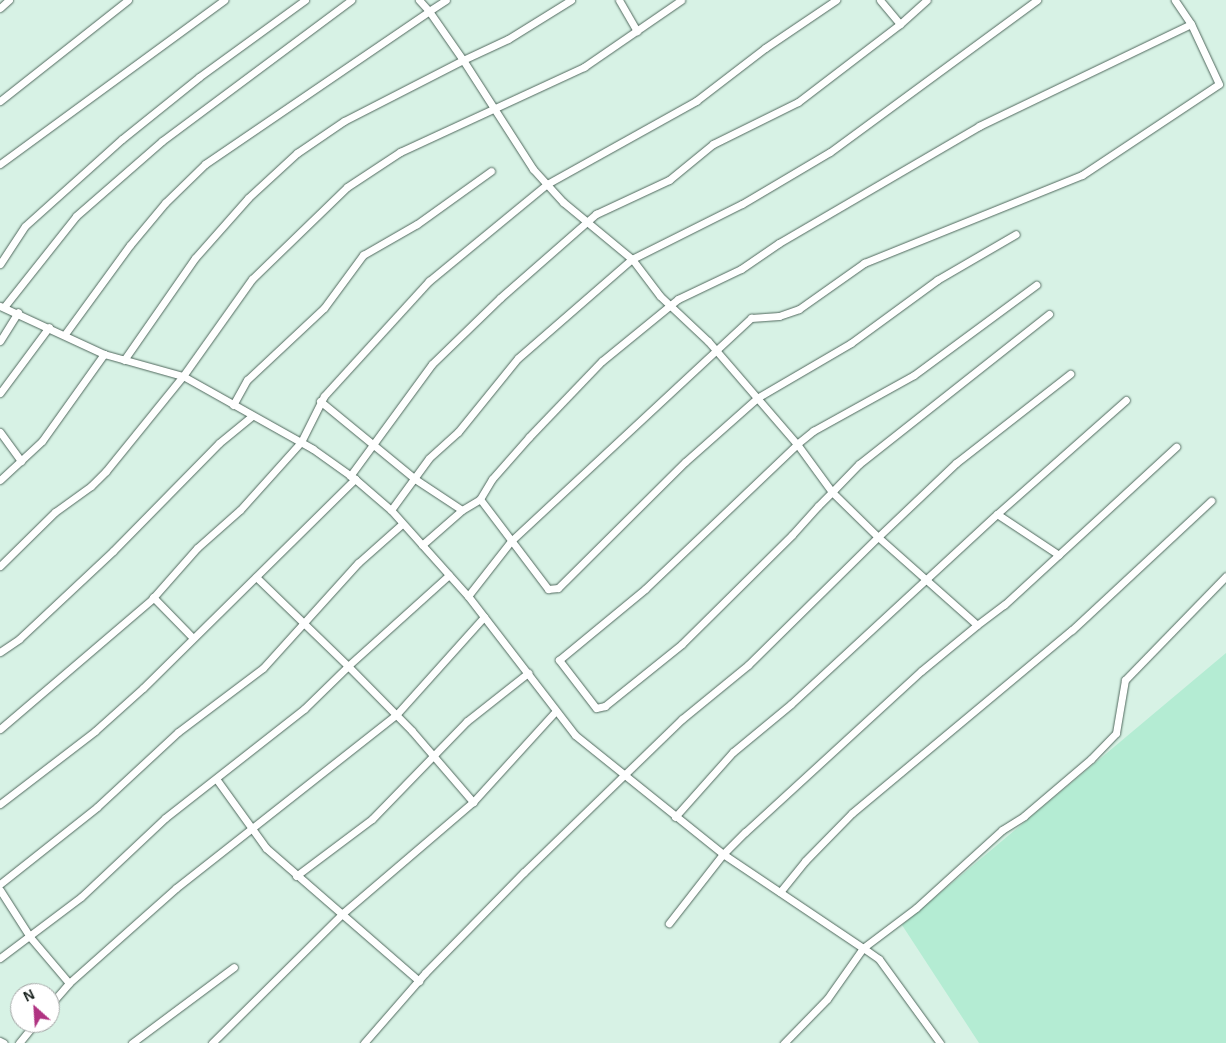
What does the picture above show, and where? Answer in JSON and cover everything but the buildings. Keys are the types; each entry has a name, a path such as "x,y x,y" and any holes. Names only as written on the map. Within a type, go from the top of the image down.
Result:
{"street":[{"path":"0,8 9,0"},
{"path":"0,101 128,0"},
{"path":"0,164 224,0"},
{"path":"0,264 25,226 122,139 199,77 305,0"},
{"path":"351,0 162,141 76,216 2,306 66,334 104,354 183,376 301,442 352,477 391,510 468,596 528,673 555,712 575,735 723,854 879,959 940,1043"},
{"path":"419,0 429,11 463,60 492,108 533,169 547,184 632,259 670,306 717,353 797,444 832,492 923,579 977,626"},
{"path":"66,334 130,245 165,203 205,164 446,0"},
{"path":"124,360 195,258 248,198 298,152 344,121 508,38 571,0"},
{"path":"619,0 637,31"},
{"path":"0,566 55,512 91,486 106,471 183,376 252,279 340,194 400,152 492,108 576,71 681,0"},
{"path":"0,729 153,597 301,442 320,402 418,291 547,184 696,101 765,48 836,0"},
{"path":"880,0 900,24"},
{"path":"0,804 95,731 256,577 352,477 409,392 447,347 588,221 613,205 669,180 713,144 798,102 900,24 927,0"},
{"path":"391,510 429,458 458,432 518,358 632,259 742,204 830,152 1037,0"},
{"path":"468,596 511,541 717,353 753,317 779,316 799,309 864,262 1082,175 1183,110 1219,84 1191,24 1175,0"},
{"path":"422,545 462,510 480,499 492,479 562,401 621,344 670,306 688,294 741,268 779,243 979,126 1191,24"},
{"path":"233,404 246,380 324,308 363,255 417,224 491,172"},
{"path":"480,499 548,589 558,588 685,462 757,398 851,343 937,280 1016,234"},
{"path":"1036,285 914,374 813,431 645,589 559,660 596,708 605,706 682,644 832,492 904,427 1049,314"},
{"path":"0,341 18,312"},
{"path":"0,393 49,327"},
{"path":"0,480 21,461 57,422 104,354"},
{"path":"364,1043 419,981 524,872 682,719 748,666 878,537 956,463 1070,374"},
{"path":"675,817 733,752 791,704 923,579 1126,400"},
{"path":"320,402 415,479 462,510"},
{"path":"0,652 19,639 113,551 219,443 252,416"},
{"path":"0,432 21,461"},
{"path":"669,923 723,854 921,671 977,626 1059,555 1176,448"},
{"path":"780,892 805,861 852,813 1072,630 1211,501"},
{"path":"997,514 1059,555"},
{"path":"0,884 48,849 178,732 263,668 358,563 402,524"},
{"path":"0,958 81,897 165,818 217,780 304,710 348,666 448,575"},
{"path":"784,1043 827,999 863,948 916,908 1002,830 1024,816 1091,759 1116,733 1125,680 1226,576"},
{"path":"256,577 396,715 435,756 473,802"},
{"path":"153,597 192,637"},
{"path":"60,993 68,983 176,888 396,715 484,617"},
{"path":"296,876 372,819 467,721 528,673"},
{"path":"212,1043 344,913 473,802 555,712"},
{"path":"217,780 266,848 296,876 344,913 419,981"},
{"path":"0,890 30,937 68,983"},
{"path":"132,1043 234,967"},
{"path":"19,1043 28,1033"},
{"path":"0,1041 4,1043"}],"green space":[{"path":"1226,653 1226,1043 979,1043 902,925"}]}
